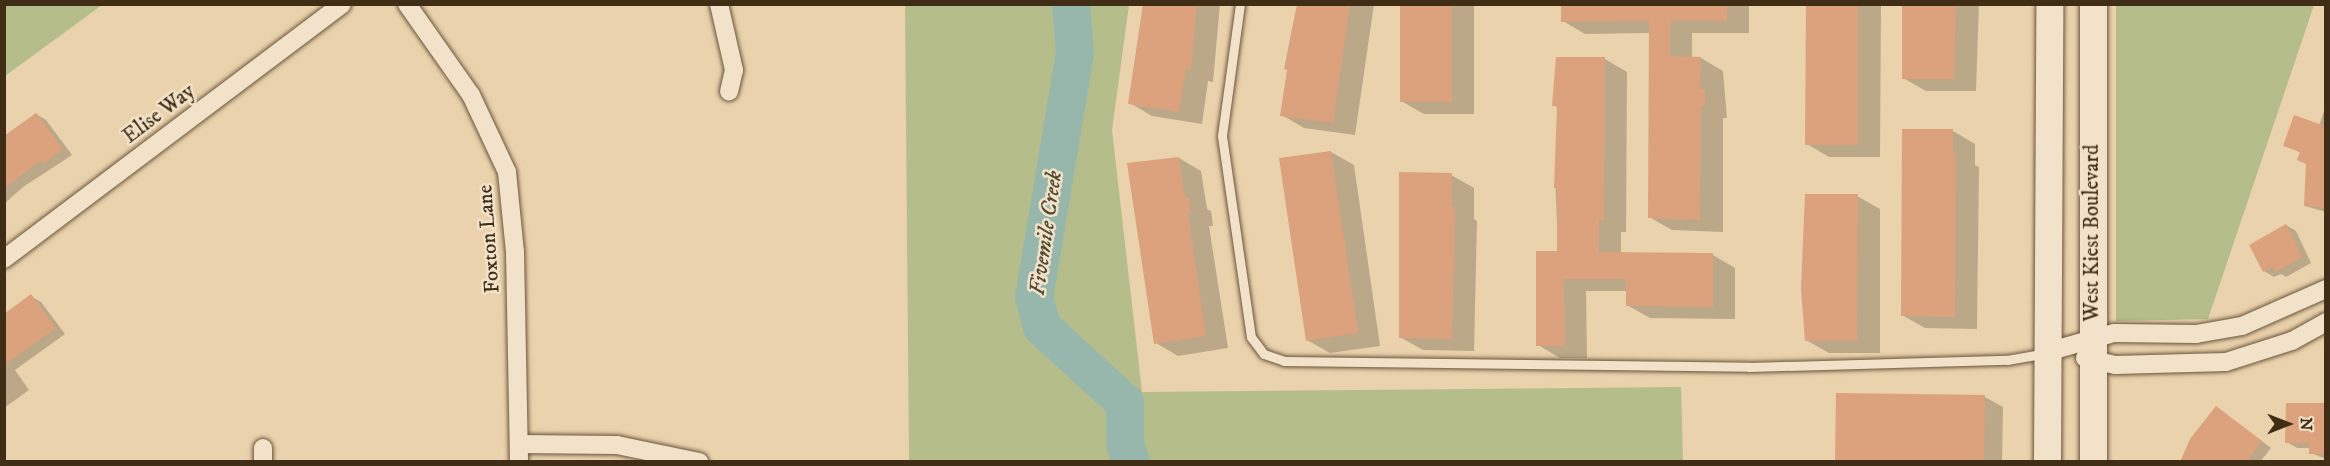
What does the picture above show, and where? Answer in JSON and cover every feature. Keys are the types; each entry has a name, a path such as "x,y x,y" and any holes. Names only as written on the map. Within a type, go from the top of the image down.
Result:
{"main road":[{"name":"West Kiest Boulevard","path":"2047,462 2049,4"},
{"name":"West Kiest Boulevard","path":"2093,4 2091,350 2093,462"}],"street":[{"name":"Elise Way","path":"4,259 342,4"},
{"name":"Foxton Lane","path":"407,4 471,95 507,172 515,252 519,453"},
{"path":"719,4 734,70 729,91"},
{"path":"2047,352 2091,350 2114,333 2196,334 2242,326 2325,289"},
{"path":"2091,350 2115,365 2226,362 2292,341 2325,322"},
{"path":"519,453 618,445 699,462"}],"lane":[{"path":"1240,4 1222,136 1251,337 1264,354 1284,362 1749,366 2007,360 2047,352"}],"green space":[{"path":"5,4 101,4 102,5 5,76"},
{"path":"905,5 1129,5 1112,130 1142,392 1681,387 1683,461 909,461"},
{"path":"2116,5 2314,5 2208,319 2116,321"}],"building":[{"path":"1143,4 1197,4 1191,70 1186,69 1179,112 1128,104"},
{"path":"1297,4 1350,4 1333,123 1280,116 1287,70 1284,69"},
{"path":"1400,4 1452,4 1452,102 1400,102"},
{"path":"1561,4 1727,4 1727,21 1670,21 1670,56 1701,57 1700,89 1705,89 1705,106 1701,106 1700,220 1648,218 1649,21 1561,22"},
{"path":"1806,4 1858,4 1858,145 1805,145"},
{"path":"1902,4 1956,4 1954,79 1902,79"},
{"path":"1556,57 1605,57 1604,220 1599,220 1599,252 1713,253 1713,307 1626,306 1626,279 1564,279 1565,346 1536,346 1536,251 1557,251 1557,188 1554,188 1557,106 1552,106"},
{"path":"36,113 63,149 44,164 41,160 4,188 4,136"},
{"path":"2294,115 2325,126 2325,208 2304,206 2306,164 2297,160 2300,152 2283,146"},
{"path":"1902,129 1953,129 1953,153 1956,153 1955,317 1901,316"},
{"path":"1331,151 1358,333 1306,341 1279,158"},
{"path":"1179,157 1185,198 1189,197 1191,214 1188,214 1206,336 1154,344 1127,163"},
{"path":"1399,172 1452,173 1452,207 1455,207 1452,339 1399,338"},
{"path":"1805,194 1858,194 1857,341 1805,341 1801,289"},
{"path":"2286,224 2302,257 2275,272 2273,267 2263,272 2249,245"},
{"path":"31,294 56,328 4,365 4,314"},
{"path":"1836,393 1985,395 1984,462 1835,462"},
{"path":"2286,403 2325,403 2325,454 2309,454 2309,443 2285,443"},
{"path":"2216,406 2262,441 2246,462 2180,462 2190,439"}],"waterway":[{"name":"Fivemile Creek","path":"1071,4 1075,53 1034,297 1042,327 1125,403 1125,444 1131,462"}]}
